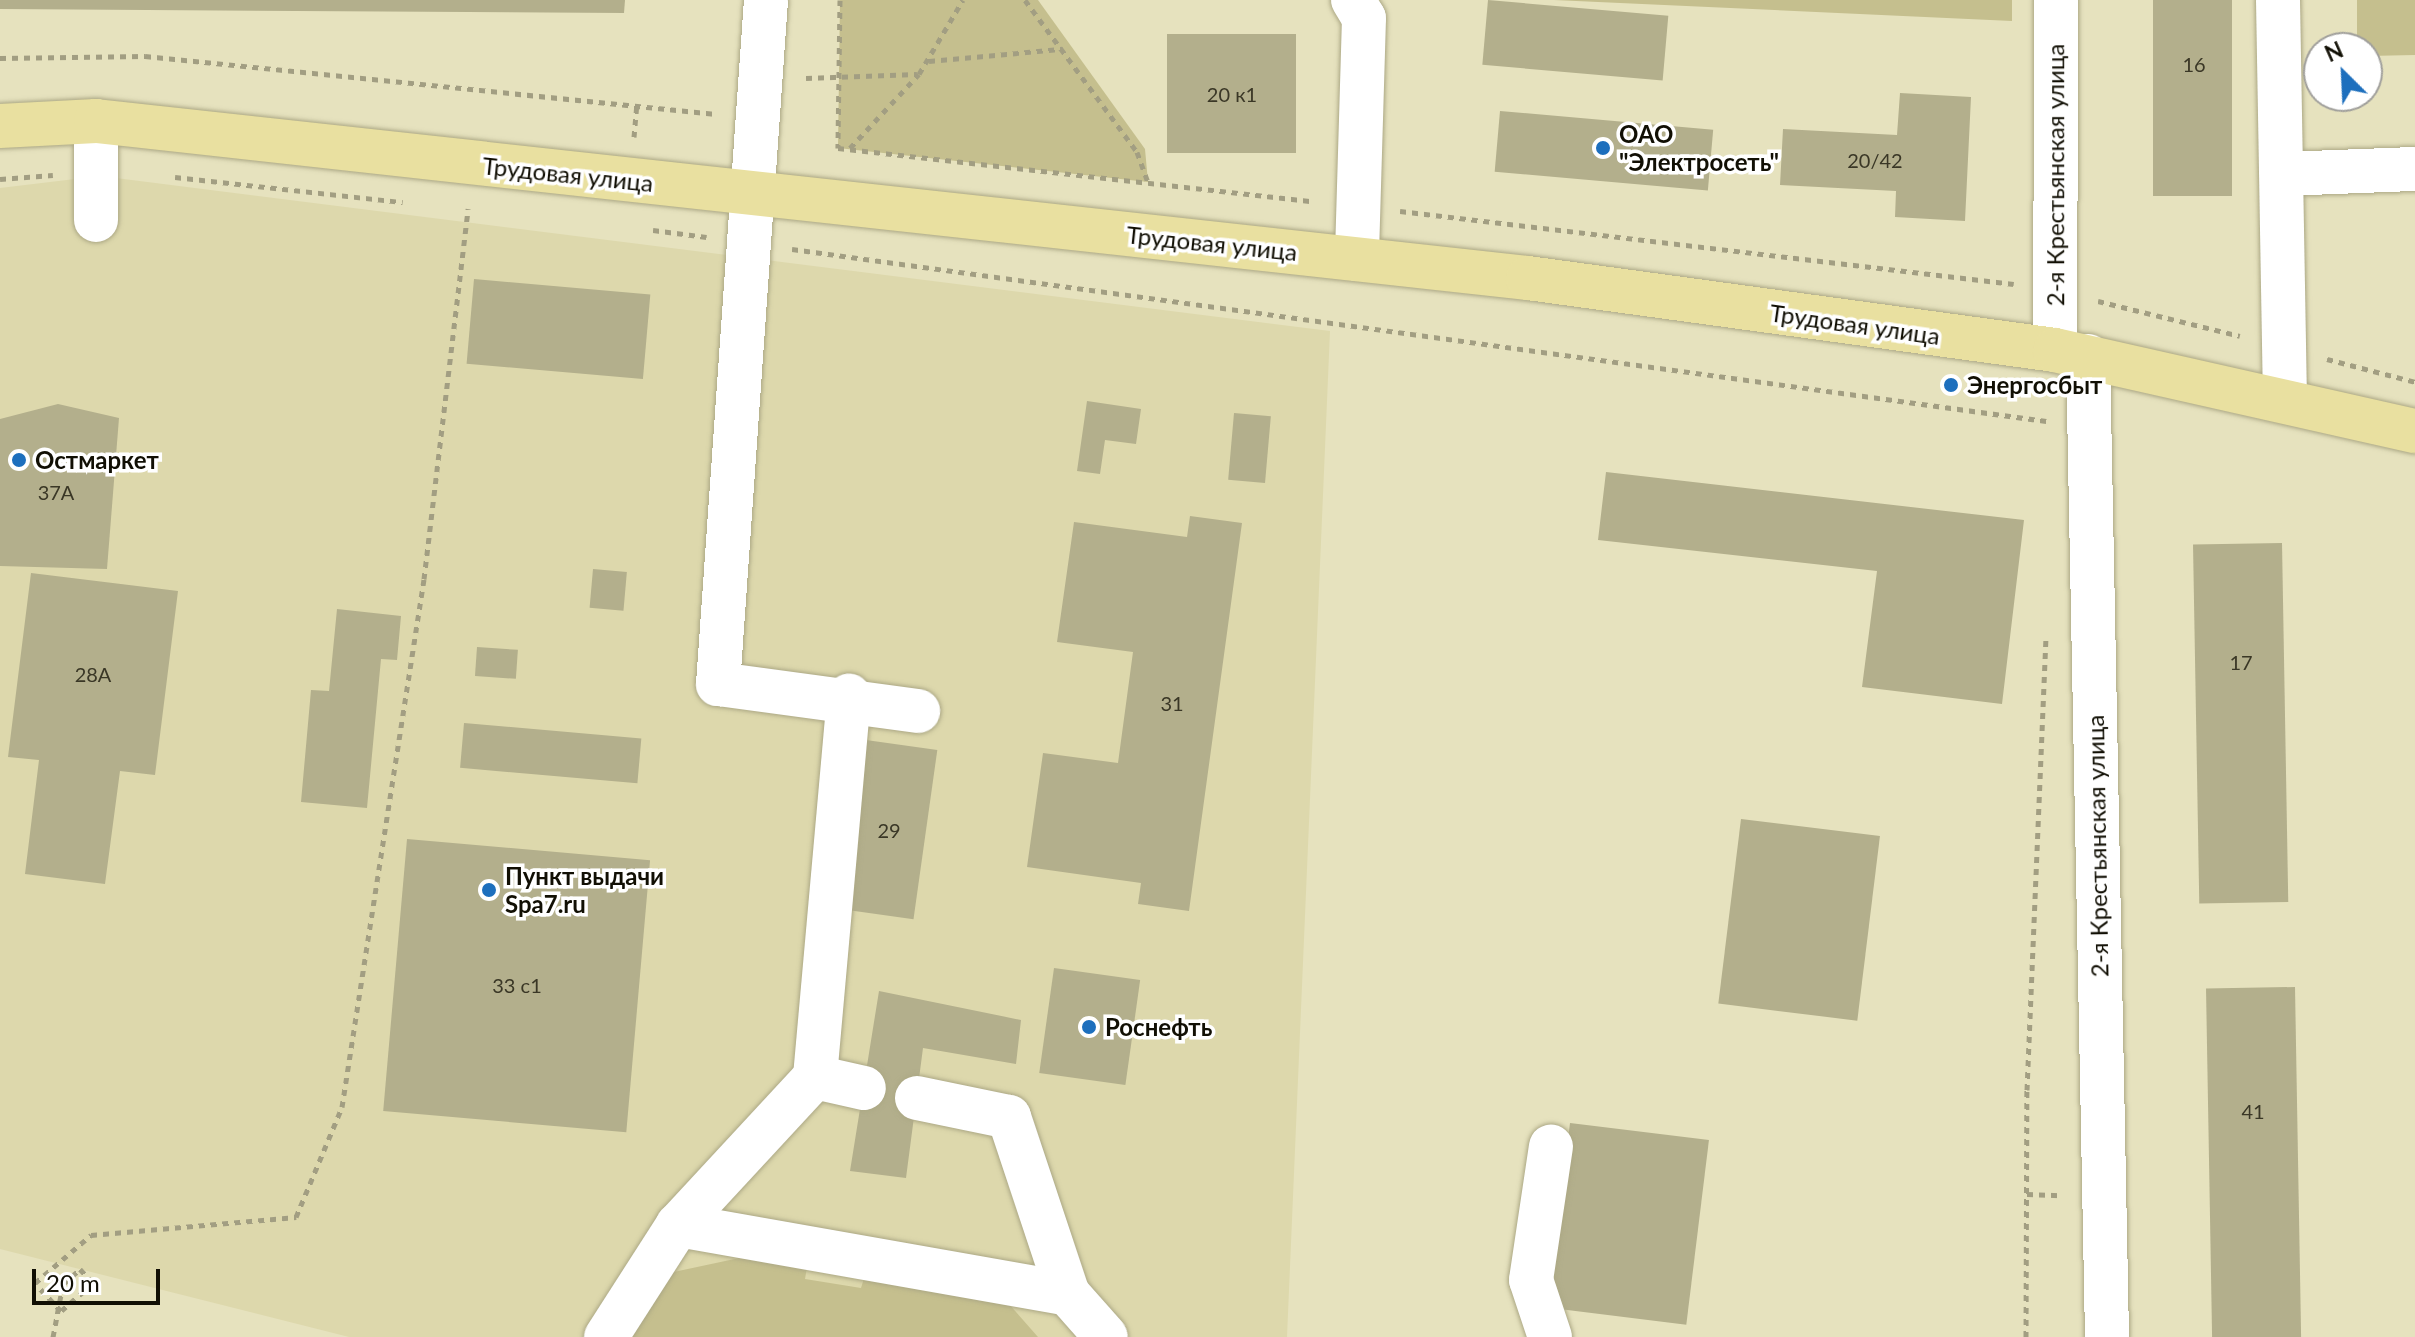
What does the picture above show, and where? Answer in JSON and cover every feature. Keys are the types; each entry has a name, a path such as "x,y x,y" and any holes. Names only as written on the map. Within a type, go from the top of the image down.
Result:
{"main road":[{"name":"Трудовая улица","path":"0,126 96,121 1357,259 2071,353 2285,399 2415,431"}],"street":[{"path":"766,0 757,191 718,684 849,696 918,711"},
{"path":"1353,0 1364,18 1357,259"},
{"name":"2-я Крестьянская улица","path":"2056,0 2035,287 2071,353 2089,424 2107,1337"},
{"path":"2278,0 2285,399"},
{"path":"96,121 96,220"},
{"path":"2283,174 2415,169"},
{"path":"606,1337 678,1225 815,1077 849,696"},
{"path":"815,1077 864,1088"},
{"path":"917,1098 1009,1117 1068,1294 1106,1337"},
{"path":"1550,1337 1531,1280 1551,1146"},
{"path":"678,1225 1068,1294"}],"path":[{"path":"840,0 838,148 1359,206 2035,287 2415,382"},
{"path":"849,149 919,74 963,0"},
{"path":"1025,0 1137,152 1148,182"},
{"path":"928,61 1062,49"},
{"path":"0,58 145,56 728,115"},
{"path":"806,78 919,74"},
{"path":"633,150 637,105"},
{"path":"0,179 96,171"},
{"path":"170,177 416,204"},
{"path":"53,1337 63,1284 80,1269 93,1283 61,1311 35,1283 91,1235 296,1217 342,1107 424,579 464,208 479,210"},
{"path":"642,228 2089,424"},
{"path":"2015,269 2035,287"},
{"path":"2026,1337 2027,1090 2047,629"}],"shaded area":[{"path":"840,0 1038,0 1145,149 1148,182 838,148"},
{"path":"1554,0 2012,0 2012,21"},
{"path":"2357,0 2415,0 2415,55 2383,56 2383,32 2357,32"},
{"path":"100,176 1330,331 1287,1337 349,1337 0,1249 0,188"},
{"path":"758,1254 808,1261 805,1279 861,1288 867,1269 1001,1295 1038,1337 618,1337 669,1273"}],"building":[{"path":"0,0 625,0 624,13 0,9"},
{"path":"1488,0 1668,16 1663,81 1482,65"},
{"path":"2153,0 2232,0 2232,196 2153,196"},
{"path":"1167,34 1296,34 1296,153 1167,153"},
{"path":"1900,93 1971,97 1965,221 1895,217 1896,191 1780,185 1783,129 1897,135"},
{"path":"1500,111 1713,130 1708,190 1495,172"},
{"path":"474,279 650,294 643,379 467,364"},
{"path":"1087,401 1141,409 1136,444 1105,440 1100,474 1077,471"},
{"path":"58,404 119,418 107,569 0,566 0,419"},
{"path":"1234,413 1271,416 1265,483 1228,480"},
{"path":"1606,472 2024,520 2002,704 1862,687 1877,571 1598,540"},
{"path":"1190,516 1242,523 1189,911 1138,904 1141,883 1027,867 1043,753 1118,763 1133,652 1057,642 1074,522 1187,537"},
{"path":"2282,543 2288,902 2199,903 2193,545"},
{"path":"593,569 627,572 623,611 590,608"},
{"path":"31,573 178,591 155,775 120,771 105,884 25,874 39,760 8,757"},
{"path":"337,609 401,616 397,660 381,659 367,808 301,802 311,690 329,691"},
{"path":"477,647 518,650 516,679 475,676"},
{"path":"464,723 641,739 637,783 460,768"},
{"path":"866,740 937,750 914,919 842,909"},
{"path":"1741,819 1880,836 1857,1021 1718,1004"},
{"path":"407,839 650,860 626,1132 383,1111"},
{"name":"Роснефть","path":"1054,968 1140,980 1125,1085 1039,1073"},
{"path":"2295,987 2301,1337 2212,1337 2206,989"},
{"path":"879,991 1021,1020 1016,1064 923,1048 906,1178 850,1171"},
{"path":"1570,1123 1709,1140 1686,1325 1547,1308"}],"place":[{"name":"ОАО \"Электросеть\"","path":"1603,148"},
{"name":"Энергосбыт","path":"1951,385"},
{"name":"Остмаркет","path":"19,460"},
{"name":"Пункт выдачи Spa7.ru","path":"489,890"},
{"name":"Роснефть","path":"1089,1027"}]}
